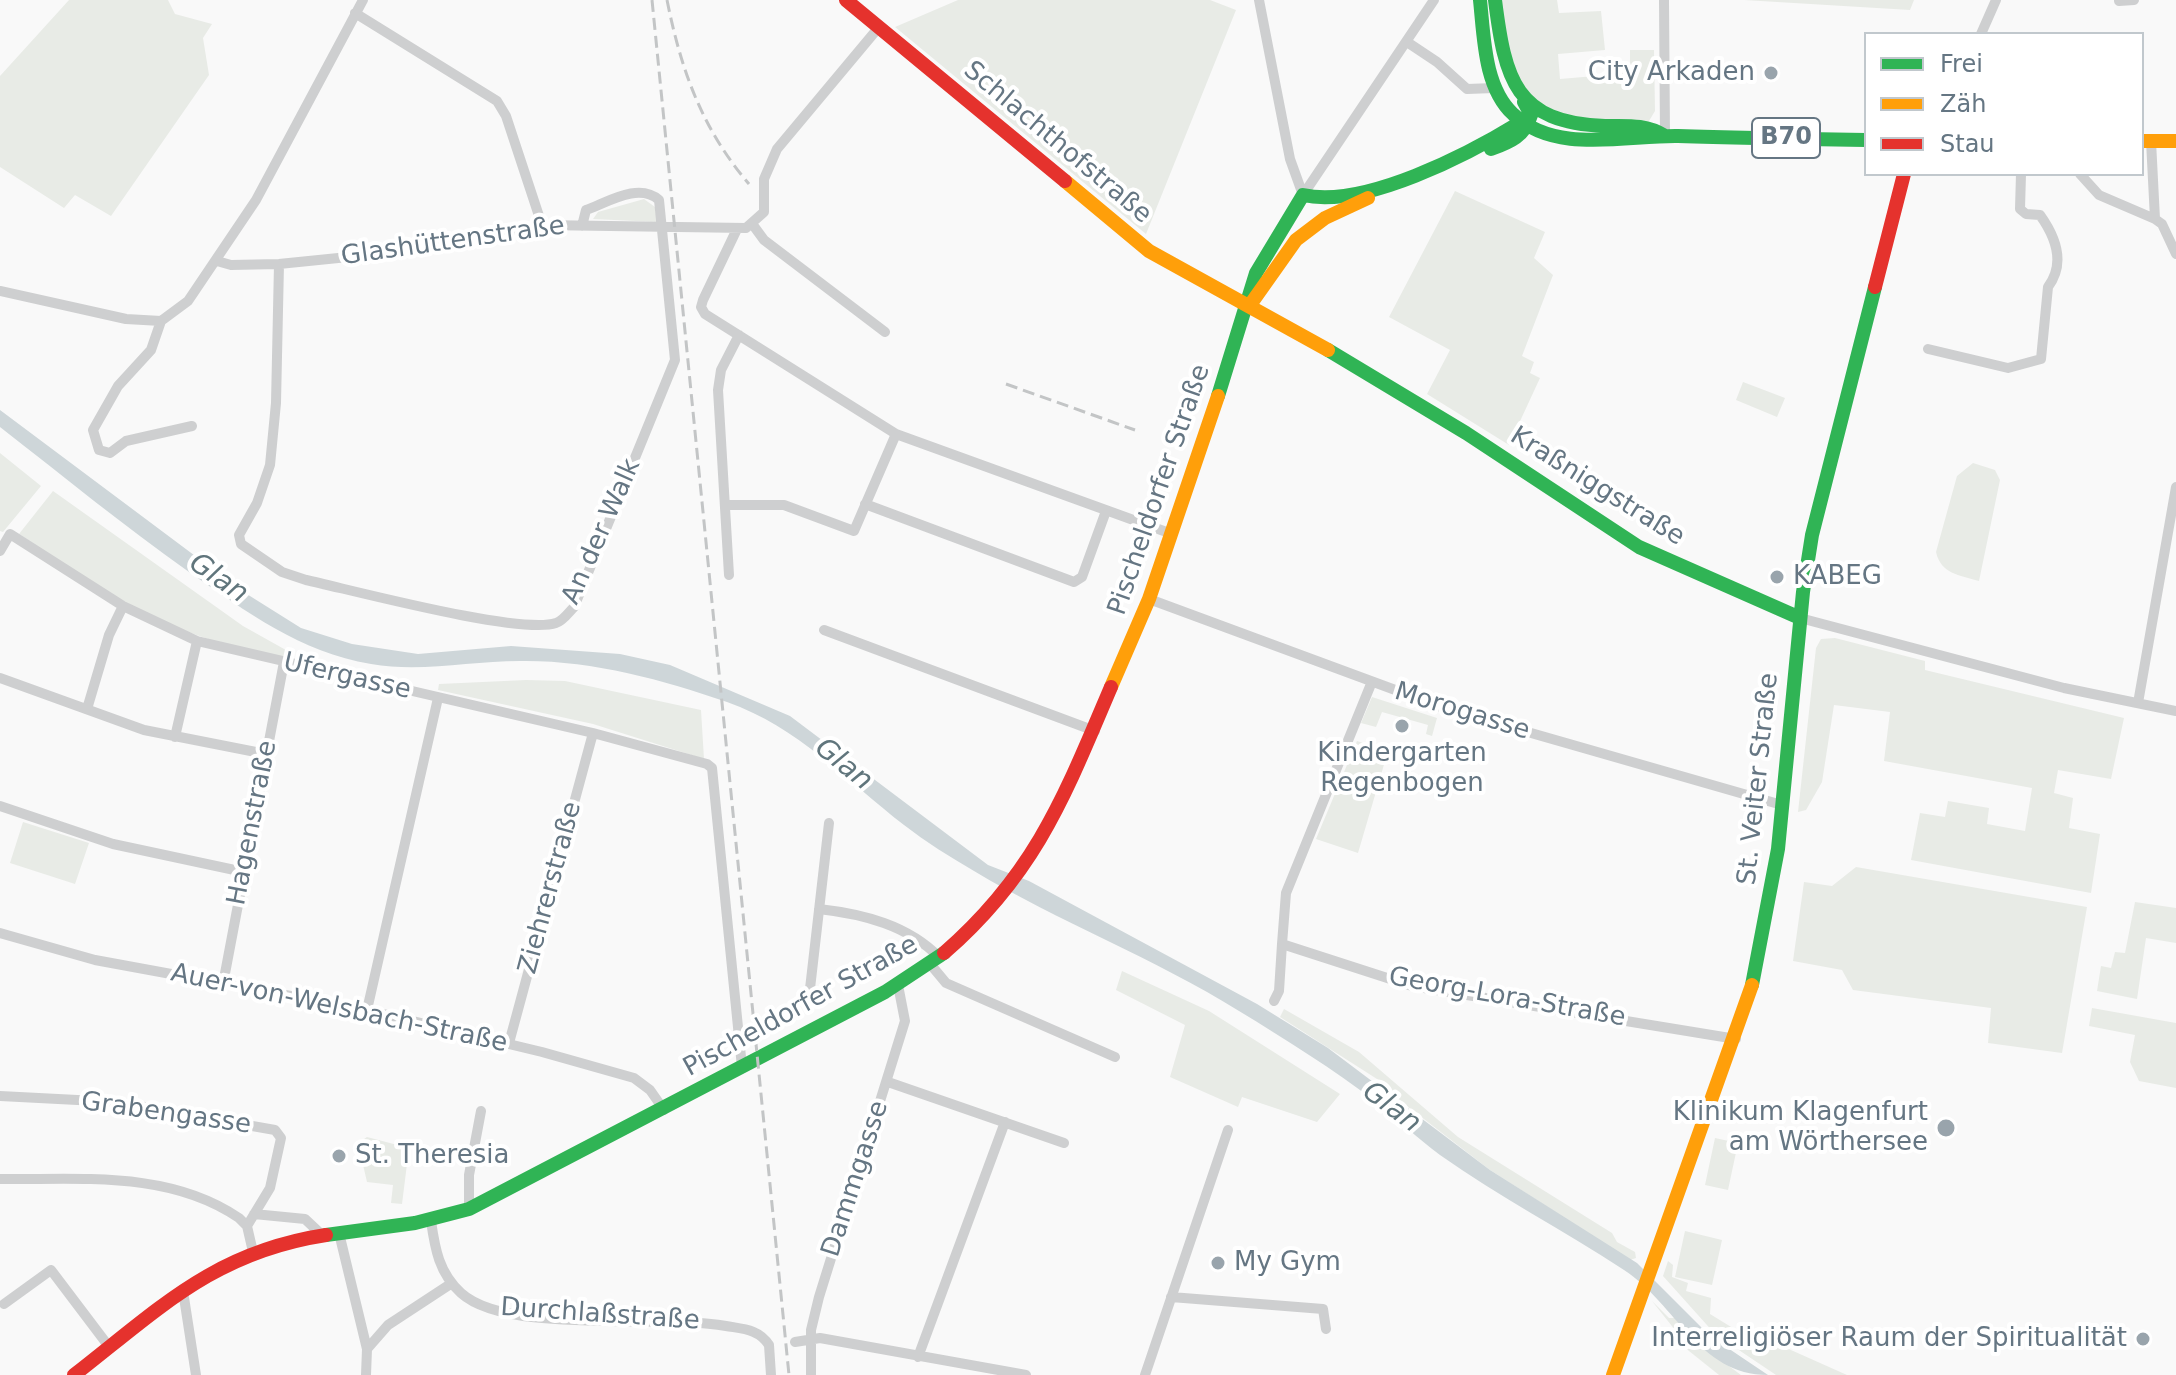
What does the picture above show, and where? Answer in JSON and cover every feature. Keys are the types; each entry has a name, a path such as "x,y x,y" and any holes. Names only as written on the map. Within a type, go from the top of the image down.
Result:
{"main road":[{"name":"Schlachthofstraße","path":"846,0 1149,251 1249,305"},
{"path":"1480,0 1494,88 1528,118"},
{"path":"1495,0 1503,60 1528,118"},
{"path":"1303,195 1326,200 1364,192 1500,136 1528,118"},
{"name":"Pischeldorfer Straße","path":"1249,305 1266,287 1285,254 1325,218 1515,140 1528,118"},
{"name":"B70","path":"1528,118 1641,127 1665,136"},
{"name":"B70","path":"1528,118 1561,137 1598,140 1647,141 1665,136 1864,140"},
{"path":"2146,141 2176,141"},
{"name":"St. Veiter Straße","path":"1613,1375 1736,1039 1765,927 1782,805 1800,618 1816,520 1903,176"},
{"name":"Pischeldorfer Straße","path":"74,1375 183,1291 253,1252 322,1235 407,1227 469,1209 664,1110 898,985 935,961 999,901 1055,817 1095,731 1172,534 1249,305 1256,273 1303,195"},
{"name":"Kraßniggstraße","path":"1249,305 1466,433 1639,547 1800,618"}],"street":[{"path":"192,426 126,441 110,453 99,450 93,430 118,386 151,350 161,321 188,301 256,200 363,0"},
{"path":"1259,0 1290,159 1303,195"},
{"name":"Pischeldorfer Straße","path":"1303,195 1434,0"},
{"path":"1664,0 1665,136"},
{"path":"1982,32 1995,0"},
{"path":"2119,1 2134,0"},
{"path":"355,13 497,101 506,116 542,225"},
{"path":"879,27 777,149 764,179 764,212 753,225 764,240 885,332"},
{"path":"1407,42 1437,62 1467,89 1494,88"},
{"path":"2146,141 2155,219"},
{"path":"1928,349 2008,368 2041,359 2048,287 2055,278 2057,240 2040,215 2020,209 2021,176"},
{"path":"2082,176 2099,195 2162,224 2176,254"},
{"name":"An der Walk","path":"279,264 276,403 270,465 257,503 239,535 241,544 282,572 306,580 501,622 538,626 558,623 574,607 675,360 664,219 659,200 643,192 586,210 582,226"},
{"name":"Glashüttenstraße","path":"217,261 231,265 279,264 437,248 542,225 737,229 753,225"},
{"path":"737,229 701,307 705,314 896,434 1172,534"},
{"path":"0,291 126,319 161,321"},
{"path":"729,575 718,390 721,370 739,335"},
{"path":"726,505 784,505 854,531 896,434"},
{"path":"2138,703 2176,487"},
{"path":"865,504 1074,582 1082,577 1106,511"},
{"name":"Ufergasse","path":"0,551 10,534 123,606 197,641 593,733 707,764 712,768 742,1067"},
{"name":"Morogasse","path":"1149,599 1371,684 1782,805"},
{"path":"87,709 109,635 123,606"},
{"name":"Kraßniggstraße","path":"1800,618 2064,688 2176,711"},
{"path":"824,630 1095,731"},
{"path":"175,737 197,641"},
{"name":"Hagenstraße","path":"223,984 284,662"},
{"path":"0,678 144,730 266,754"},
{"path":"1274,1001 1279,991 1286,893 1371,684"},
{"path":"367,1010 438,698"},
{"name":"Ziehrerstraße","path":"509,1043 593,733"},
{"path":"0,806 113,844 244,872"},
{"path":"808,1006 829,823"},
{"path":"819,909 850,912 900,929 935,961 946,983 1115,1057"},
{"name":"Auer-von-Welsbach-Straße","path":"0,933 95,960 367,1010 509,1043 634,1078 650,1090 664,1110"},
{"name":"Georg-Lora-Straße","path":"1282,944 1412,986 1736,1039"},
{"name":"Dammgasse","path":"811,1375 811,1339 819,1297 905,1021 898,985"},
{"path":"888,1082 1064,1143"},
{"name":"Grabengasse","path":"0,1096 116,1102 275,1130 281,1138 270,1188 247,1226"},
{"path":"469,1209 469,1175 481,1111"},
{"path":"918,1357 1005,1122"},
{"path":"1145,1375 1228,1130"},
{"path":"0,1179 154,1184 201,1198 231,1213 247,1226 253,1252"},
{"path":"254,1214 305,1219 322,1235"},
{"name":"Durchlaßstraße","path":"431,1221 436,1255 452,1283 476,1303 506,1312 715,1324 754,1331 769,1345 771,1375"},
{"path":"339,1233 367,1349 366,1375"},
{"path":"4,1304 51,1270 110,1348"},
{"path":"367,1349 388,1325 452,1283"},
{"path":"183,1291 196,1375"},
{"path":"1171,1297 1323,1309 1326,1329"},
{"path":"795,1342 811,1339 918,1357 962,1370 1026,1375"}],"shaded area":[{"path":"69,0 168,0 175,14 212,24 203,38 209,75 111,216 75,195 64,208 0,167 0,76"},
{"path":"958,0 1210,0 1236,10 1146,234 895,27"},
{"path":"1501,0 1557,0 1559,13 1601,11 1605,50 1558,54 1560,79 1630,73 1630,50 1654,50 1655,111 1649,121 1586,118 1549,108 1534,98 1521,83 1511,62"},
{"path":"1744,0 1914,0 1910,10"},
{"path":"1455,191 1545,232 1534,258 1553,275 1522,356 1534,362 1530,373 1540,378 1509,445 1427,394 1450,350 1389,317"},
{"path":"644,199 655,207 657,222 593,219 598,212"},
{"path":"1743,382 1785,398 1777,417 1736,400"},
{"path":"0,453 41,486 3,532 0,531"},
{"path":"1973,463 1995,470 2000,480 1979,581 1947,569 1936,552 1957,476"},
{"path":"53,491 243,626 293,654 292,659 235,647 178,628 108,592 19,534"},
{"path":"1835,638 1925,661 1925,670 2124,718 2111,779 2058,770 2054,793 2073,798 2069,828 2100,834 2091,893 1911,860 1920,813 1945,817 1948,801 1989,808 1987,824 2025,831 2032,788 1884,761 1890,712 1834,705 1822,782 1806,810 1798,812 1816,648 1821,639"},
{"path":"565,681 701,710 704,759 593,724 438,690 439,684"},
{"path":"1372,697 1437,718 1432,736 1426,734 1428,725 1382,712 1376,727 1361,723"},
{"path":"1357,741 1388,751 1358,853 1316,839"},
{"path":"23,822 89,843 75,884 10,863"},
{"path":"1856,867 2087,907 2062,1053 1988,1043 1991,1008 1853,990 1842,970 1793,961 1804,882 1832,886"},
{"path":"2135,902 2176,908 2176,943 2146,938 2137,999 2097,991 2101,966 2111,968 2115,952 2125,953"},
{"path":"1122,971 1209,1011 1340,1094 1317,1122 1242,1097 1238,1107 1170,1077 1185,1025 1116,990"},
{"path":"2092,1008 2176,1023 2176,1088 2139,1081 2130,1062 2135,1035 2089,1026"},
{"path":"1284,1009 1359,1052 1458,1137 1612,1233 1617,1242 1635,1252 1636,1258 1630,1260 1490,1170 1398,1099 1377,1079 1280,1017"},
{"path":"367,1137 409,1148 402,1204 391,1203 393,1185 367,1182 358,1143"},
{"path":"1715,1138 1738,1143 1728,1190 1705,1185"},
{"path":"1685,1231 1722,1240 1712,1285 1675,1277"},
{"path":"1668,1261 1673,1265 1672,1277 1688,1283 1686,1291 1711,1298 1710,1314 1767,1349 1773,1342 1847,1375 1776,1375 1715,1334 1663,1276"},
{"path":"1652,1301 1669,1318 1675,1318 1686,1334 1741,1375 1719,1375 1684,1347 1683,1340"}],"water":[{"name":"Glan","path":"0,410 242,591 301,628 352,644 418,654 511,646 620,654 670,665 790,716 988,865 1029,881 1257,1004 1328,1048 1490,1170 1637,1263 1710,1336 1768,1375 1744,1372 1706,1351 1642,1284 1624,1270 1462,1170 1376,1102 1309,1055 1207,992 1039,907 956,860 912,831 821,756 777,726 753,713 703,694 603,668 526,661 429,667 390,666 321,650 253,616 141,537 0,427"}],"railway":[{"path":"652,0 789,1375"},
{"path":"667,0 679,51 696,98 718,142 749,184"},
{"path":"1006,384 1135,430"}],"traffic: fast":[{"path":"1480,0 1487,61 1496,90 1513,114 1530,127 1549,135 1592,140 1678,136 1864,140"},
{"path":"1495,0 1510,74 1533,106 1551,116 1575,123 1636,126 1665,136"},
{"path":"1491,149 1510,141 1525,128 1531,115 1524,102"},
{"path":"1218,396 1256,273 1303,195 1328,197 1355,194 1415,176 1474,149 1521,122"},
{"path":"1752,985 1778,849 1803,592 1812,535 1875,287"},
{"path":"1328,350 1466,433 1639,547 1800,618"},
{"path":"326,1235 415,1223 469,1209 885,992 944,953"}],"traffic: slow":[{"path":"2144,141 2176,141"},
{"path":"1065,181 1149,251 1328,350"},
{"path":"1250,305 1296,240 1325,218 1368,198"},
{"path":"1111,687 1149,599 1218,396"},
{"path":"1613,1375 1752,985"}],"traffic: jam":[{"path":"846,0 1065,181"},
{"path":"1875,287 1903,176"},
{"path":"944,953 976,923 1025,862 1062,798 1111,687"},
{"path":"74,1375 162,1306 219,1269 287,1243 326,1235"}],"place":[{"name":"City Arkaden","path":"1771,73"},
{"name":"KABEG","path":"1777,577"},
{"name":"Kindergarten Regenbogen","path":"1402,726"},
{"name":"Klinikum Klagenfurt am Wörthersee","path":"1946,1128"},
{"name":"St. Theresia","path":"339,1156"},
{"name":"My Gym","path":"1218,1263"},
{"name":"Interreligiöser Raum der Spiritualität","path":"2143,1339"}]}
